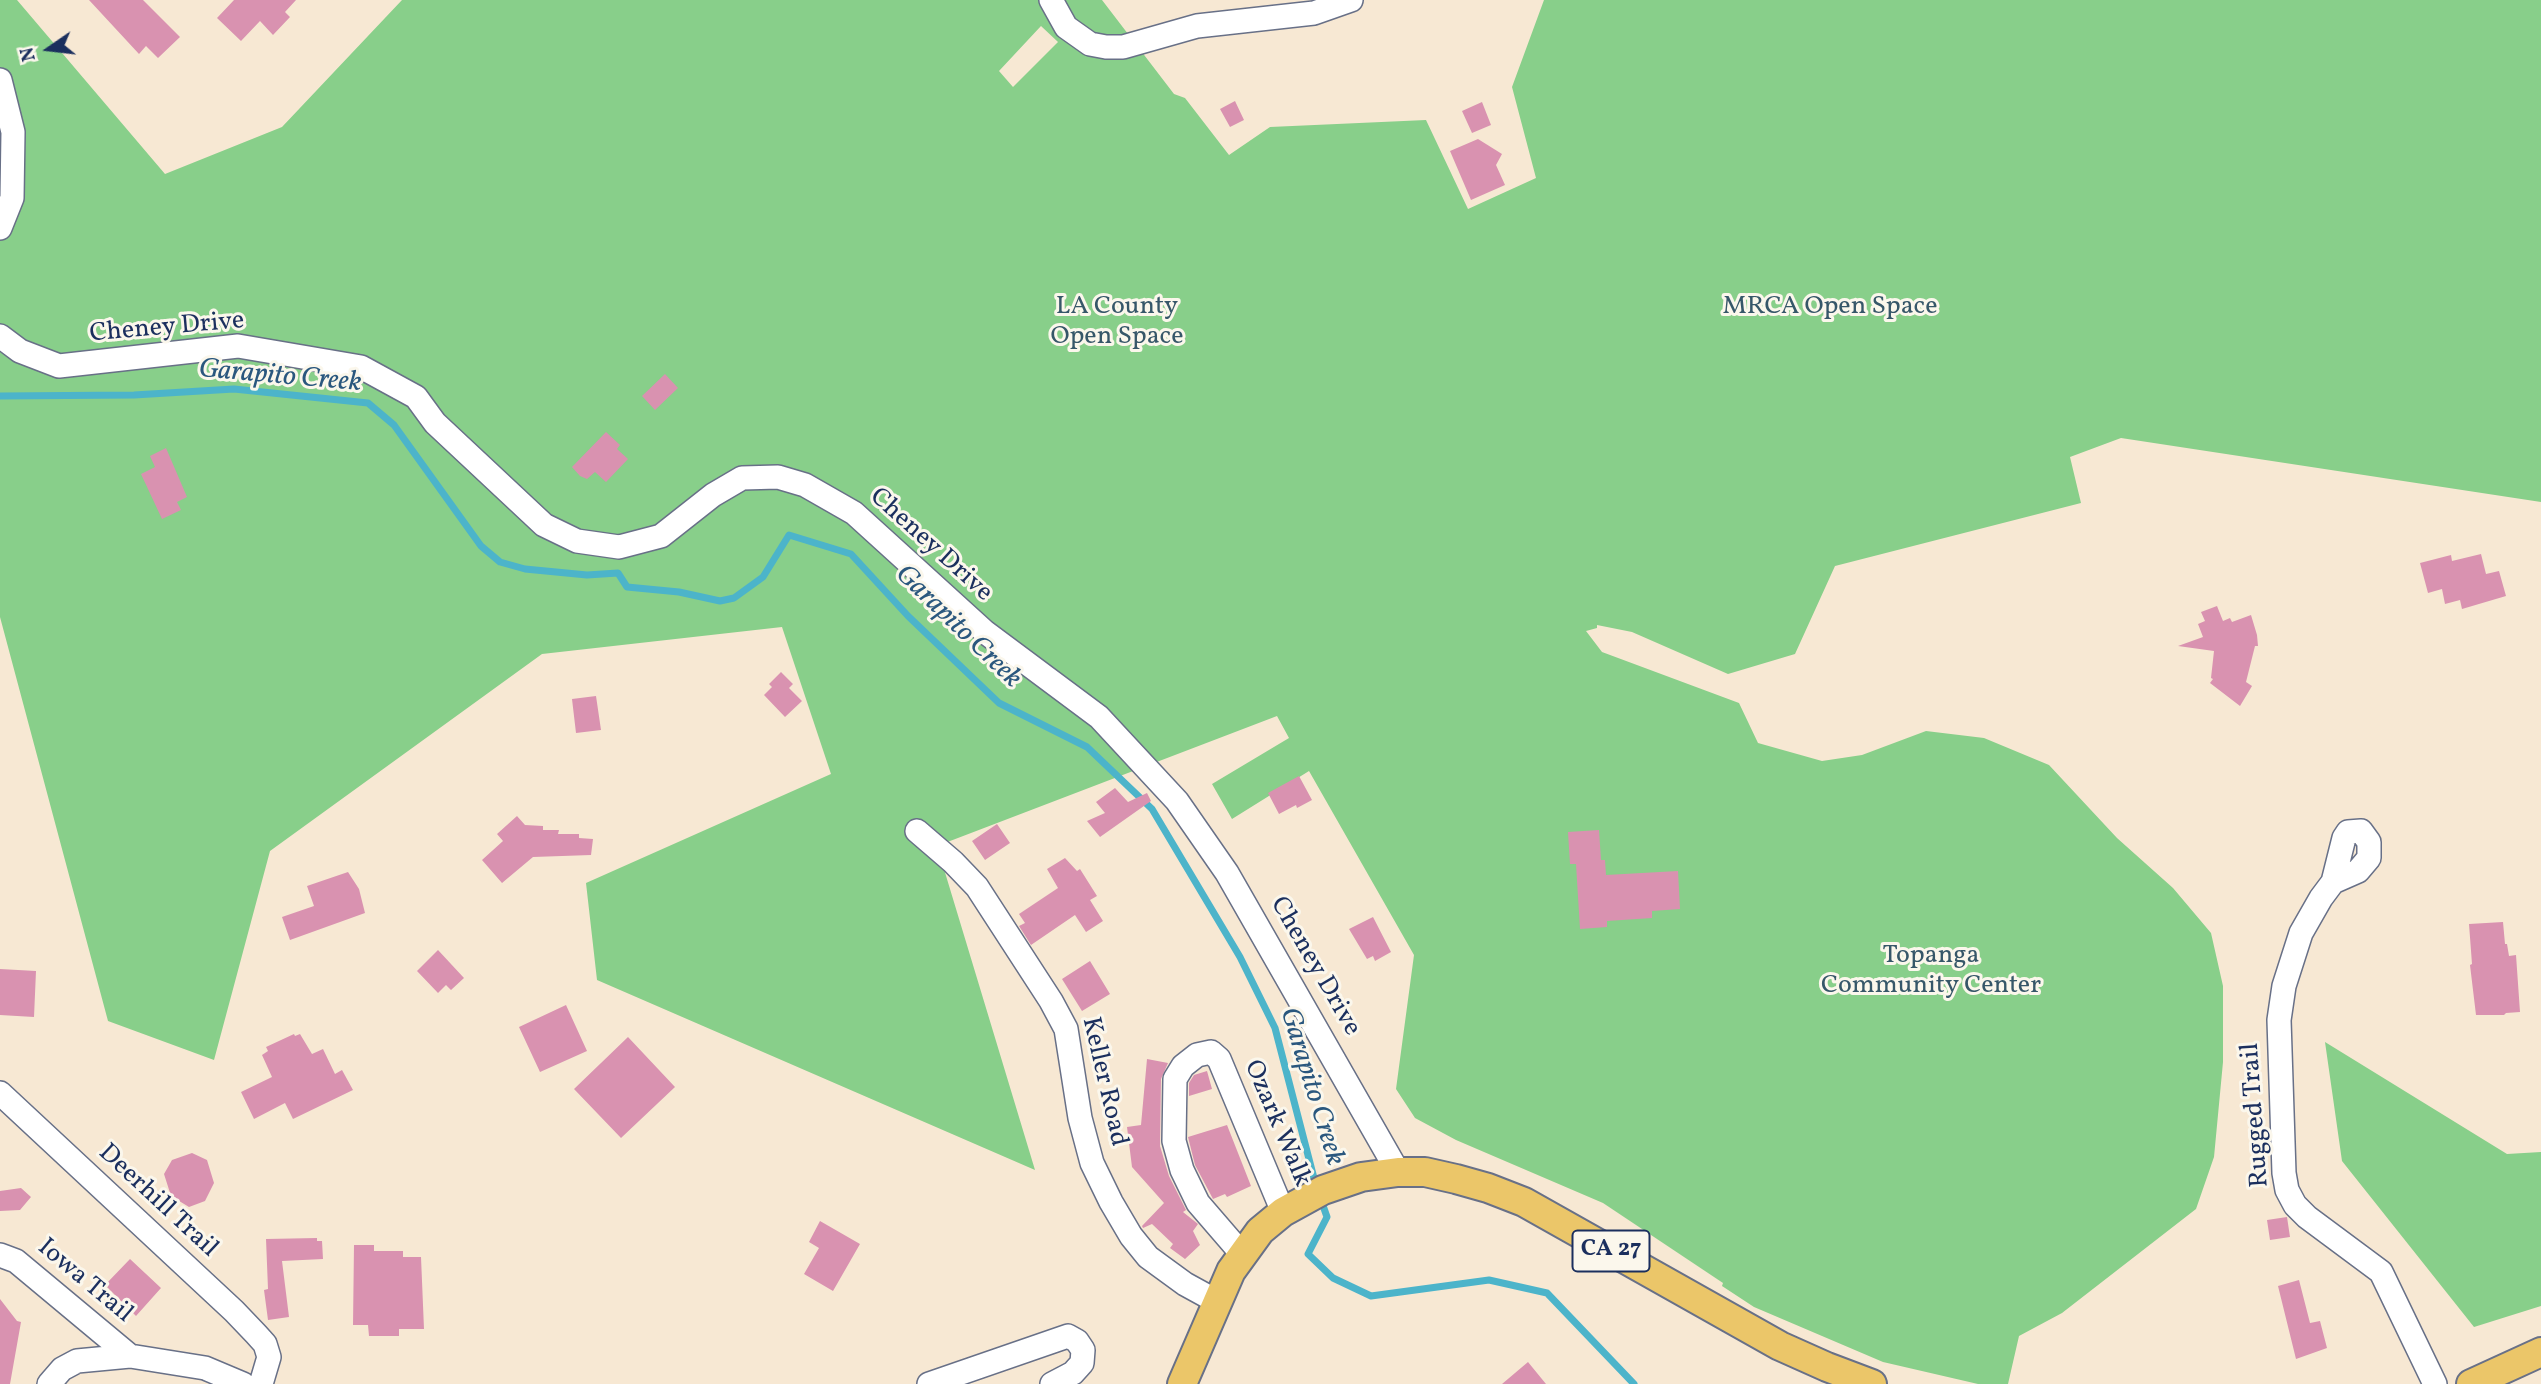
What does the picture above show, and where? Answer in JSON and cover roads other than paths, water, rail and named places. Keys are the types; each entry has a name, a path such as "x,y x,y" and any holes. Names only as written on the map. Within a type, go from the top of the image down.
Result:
{"main road":[{"name":"CA 27","path":"1182,1384 1216,1301 1241,1254 1260,1231 1289,1208 1336,1185 1362,1177 1398,1172 1425,1172 1488,1188 1524,1202 1780,1346 1872,1384"},
{"path":"2471,1384 2541,1352"}],"street":[{"path":"1051,0 1066,27 1090,44 1106,47 1135,44 1197,26 1314,13 1351,0"},
{"path":"0,80 13,132 12,198 0,228"},
{"name":"Cheney Drive","path":"0,336 20,351 60,366 238,346 361,367 416,397 435,423 544,526 577,541 619,547 661,536 713,495 742,478 778,477 805,485 854,513 985,632 1099,717 1177,801 1227,873 1398,1172"},
{"name":"Keller Road","path":"917,831 977,887 1066,1029 1080,1118 1093,1163 1111,1202 1132,1236 1148,1257 1185,1284 1216,1301"},
{"name":"Rugged Trail","path":"2333,882 2301,933 2284,986 2279,1020 2284,1173 2287,1190 2295,1205 2307,1217 2381,1272 2435,1384"},
{"name":"Ozark Walk","path":"1241,1254 1198,1203 1182,1170 1174,1141 1175,1079 1183,1066 1197,1055 1211,1052 1219,1059 1289,1208"},
{"name":"Deerhill Trail","path":"0,1093 234,1311 265,1344 269,1357 261,1384"},
{"name":"Iowa Trail","path":"0,1255 16,1261 130,1356"},
{"path":"929,1384 1068,1336 1077,1341 1083,1350 1082,1363 1073,1373 1052,1384"},
{"path":"49,1384 62,1369 77,1361 130,1356 205,1368 243,1384"}],"waterway":[{"name":"Garapito Creek","path":"0,396 134,395 234,389 368,403 394,425 481,546 500,562 525,569 587,575 618,573 627,587 679,592 720,601 734,598 763,577 789,535 851,554 908,616 999,703 1087,747 1152,809 1240,957 1275,1028 1316,1186"},
{"name":"Garapito Creek","path":"1320,1197 1327,1217 1308,1254 1333,1278 1371,1296 1489,1280 1547,1293 1634,1384"}],"park label":[{"name":"MRCA Open Space","path":"1830,308"},
{"name":"LA County Open Space","path":"1117,323"},
{"name":"Topanga Community Center","path":"1931,972"}]}
